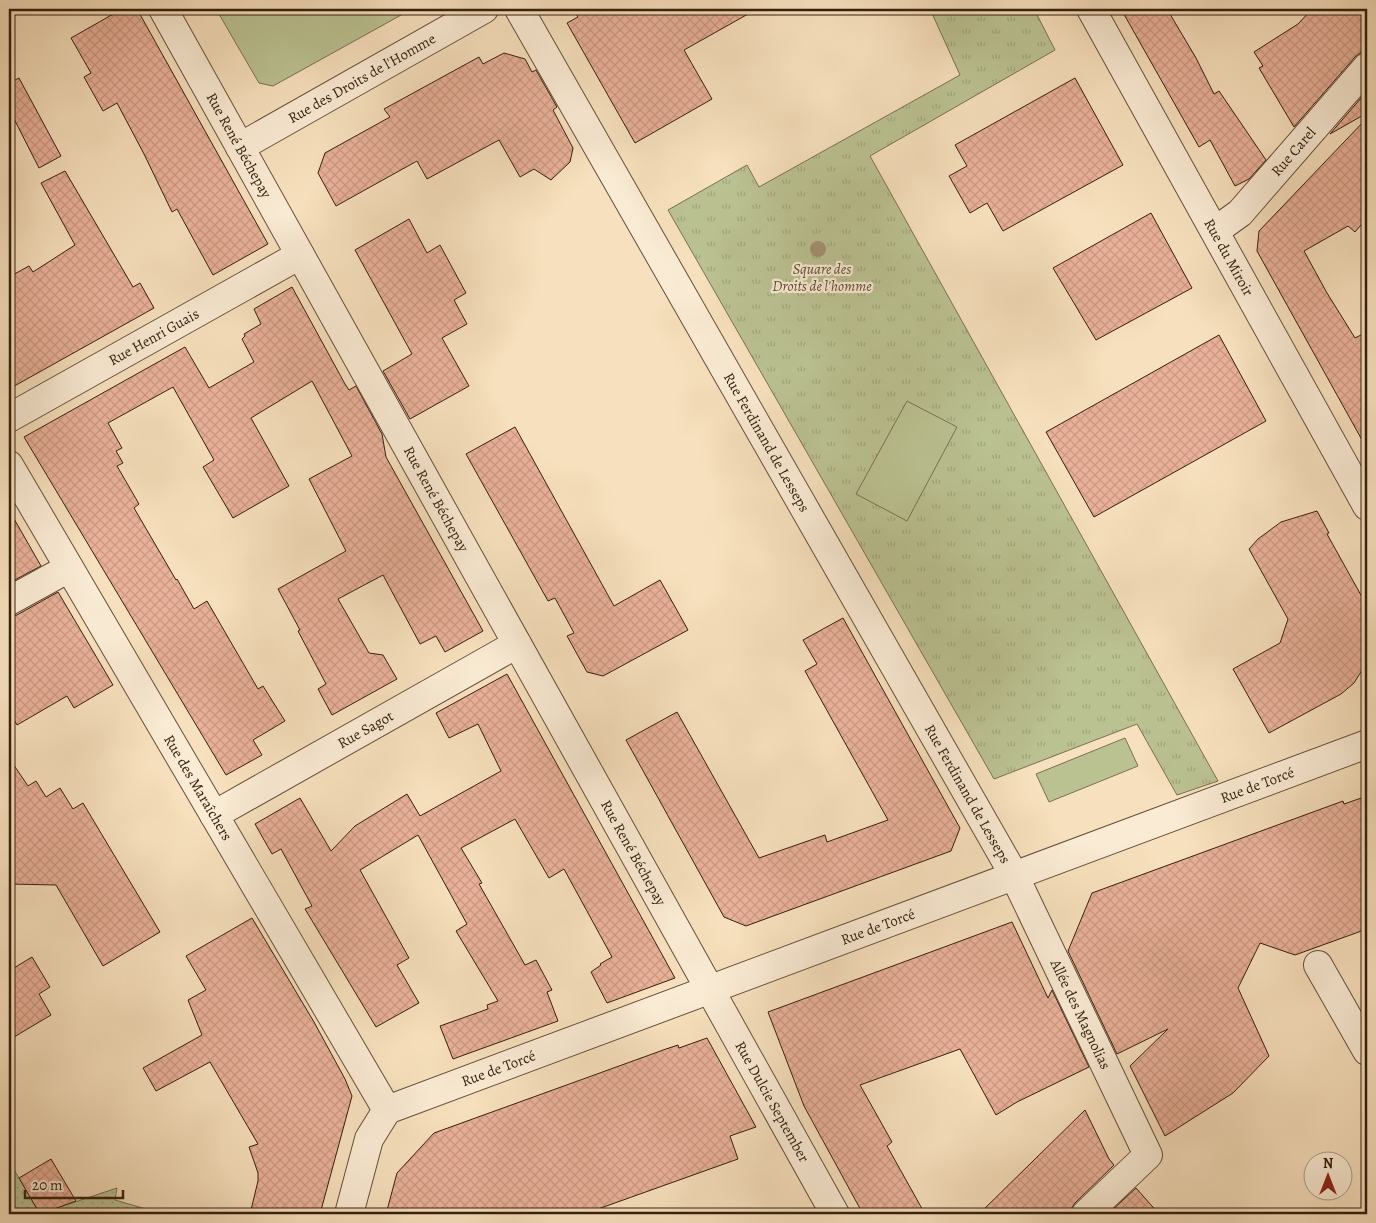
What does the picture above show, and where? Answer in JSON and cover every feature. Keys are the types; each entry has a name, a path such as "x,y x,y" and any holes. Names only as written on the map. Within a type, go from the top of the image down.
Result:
{"street":[{"name":"Rue René Béchepay","path":"163,9 709,989"},
{"name":"Rue des Droits de l'Homme","path":"240,147 484,9"},
{"name":"Rue Ferdinand de Lesseps","path":"519,9 1014,875"},
{"name":"Rue du Miroir","path":"1092,9 1367,506"},
{"name":"Rue Carel","path":"1215,231 1240,213 1367,68"},
{"name":"Rue Henri Guais","path":"9,418 300,254"},
{"name":"Rue des Maraîchers","path":"9,465 387,1110"},
{"path":"9,601 69,568"},
{"name":"Rue Sagot","path":"214,815 517,644"},
{"name":"Rue de Torcé","path":"387,1110 1367,744"},
{"name":"Allée des Magnolias","path":"1014,875 1148,1155 1086,1214"},
{"path":"1318,965 1367,1051"},
{"name":"Rue Dulcie September","path":"709,989 835,1214"},
{"path":"349,1214 370,1139 387,1110"}],"green space":[{"path":"216,9 412,9 273,86 259,83"},
{"name":"Square des Droits de l'homme","path":"930,9 1034,9 1055,50 870,156 1218,781 1177,795 1137,724 994,779 668,210 747,165 759,187 960,75"},
{"path":"907,401 957,427 907,521 856,494"},
{"path":"1125,738 1138,766 1049,802 1036,774"},
{"path":"9,1161 37,1209 54,1209 117,1188 115,1200 146,1209 148,1214 9,1214"}],"building":[{"path":"122,9 137,9 268,244 213,275 177,209 172,212 117,103 103,111 84,77 91,73 71,38"},
{"path":"573,9 757,9 684,50 712,99 635,143 567,23 578,17"},
{"path":"1121,9 1167,9 1196,58 1214,94 1219,91 1266,160 1249,179 1235,186 1210,140 1199,147"},
{"path":"1312,9 1367,9 1367,52 1361,52 1355,57 1294,127 1259,68 1263,66 1254,52 1298,24"},
{"path":"504,53 525,59 532,72 536,70 557,107 553,110 573,148 570,162 551,180 534,169 520,177 499,140 427,179 417,161 336,206 318,173 325,153 390,117 384,109 479,57 483,64"},
{"path":"19,78 61,156 39,168 9,109 9,83"},
{"path":"1075,78 1123,165 1003,231 987,203 970,213 949,176 967,166 955,145"},
{"path":"1367,91 1367,113 1330,134"},
{"path":"1367,118 1367,218 1355,232 1348,226 1304,251 1355,338 1367,332 1367,449 1257,251 1259,231"},
{"path":"65,171 133,287 140,283 154,308 9,389 9,277 29,266 33,272 75,245 41,183"},
{"path":"1151,213 1192,288 1096,340 1053,268"},
{"path":"409,219 427,253 440,245 466,293 454,300 467,324 442,338 469,386 410,419 383,371 412,354 355,250"},
{"path":"292,287 345,384 349,390 356,386 382,434 386,457 483,631 445,652 436,636 420,644 383,575 338,599 369,653 383,655 397,679 332,715 318,689 326,684 278,589 346,551 309,479 352,456 312,381 251,418 289,486 233,518 203,467 214,460 173,387 108,423 122,448 116,451 123,463 117,466 139,504 134,508 176,580 194,609 207,601 258,689 263,686 285,721 253,740 262,755 226,775 24,437 185,347 209,388 254,362 242,339 245,336 244,334 261,324 254,309"},
{"path":"1219,335 1266,421 1094,517 1046,432"},
{"path":"515,427 614,606 660,580 688,630 603,676 587,672 567,636 574,633 555,598 548,601 466,454"},
{"path":"9,510 41,566 9,583"},
{"path":"1317,511 1329,533 1327,534 1367,606 1367,662 1354,683 1341,694 1269,733 1233,669 1280,643 1288,619 1249,549 1258,539 1281,522"},
{"path":"58,592 113,685 74,708 67,696 17,725 9,711 9,617 17,615"},
{"path":"843,618 960,828 951,851 746,926 724,917 626,740 677,712 759,858 825,835 827,842 888,820 805,671 817,664 803,640"},
{"path":"507,674 675,978 607,1003 591,972 612,957 564,869 549,878 515,819 461,848 482,883 479,884 525,965 536,960 552,990 547,992 558,1021 453,1059 440,1026 488,1009 487,1005 498,1001 456,931 467,924 418,835 360,870 409,958 397,965 419,1003 376,1027 305,909 312,906 281,849 272,854 255,824 300,798 331,851 355,826 407,794 420,816 501,771 478,724 449,738 436,713"},
{"path":"9,758 28,786 36,781 46,797 60,788 73,809 83,803 160,932 103,966 56,885 9,884"},
{"path":"1367,796 1367,929 1295,955 1260,943 1238,988 1269,1056 1233,1093 1165,1136 1130,1066 1168,1029 1117,1054 1068,951 1092,893 1343,801 1344,804"},
{"path":"252,918 314,1022 345,1079 352,1096 320,1214 250,1214 258,1181 258,1173 249,1147 258,1144 210,1062 156,1091 143,1068 202,1035 188,1000 206,990 186,956"},
{"path":"1012,922 1048,998 1052,990 1089,1067 1017,1102 996,1115 960,1049 860,1085 892,1142 887,1146 925,1214 863,1214 804,1106 768,1012"},
{"path":"32,957 50,987 39,994 51,1015 9,1040 9,971"},
{"path":"707,1038 756,1127 730,1136 738,1159 584,1214 386,1214 397,1173 434,1133 666,1049 678,1045 679,1048"},
{"path":"1085,1110 1109,1159 1114,1165 1075,1203 1071,1209 1071,1214 979,1214"},
{"path":"51,1159 76,1201 54,1209 37,1209 19,1178"},
{"path":"1136,1188 1159,1214 1108,1214"}]}
